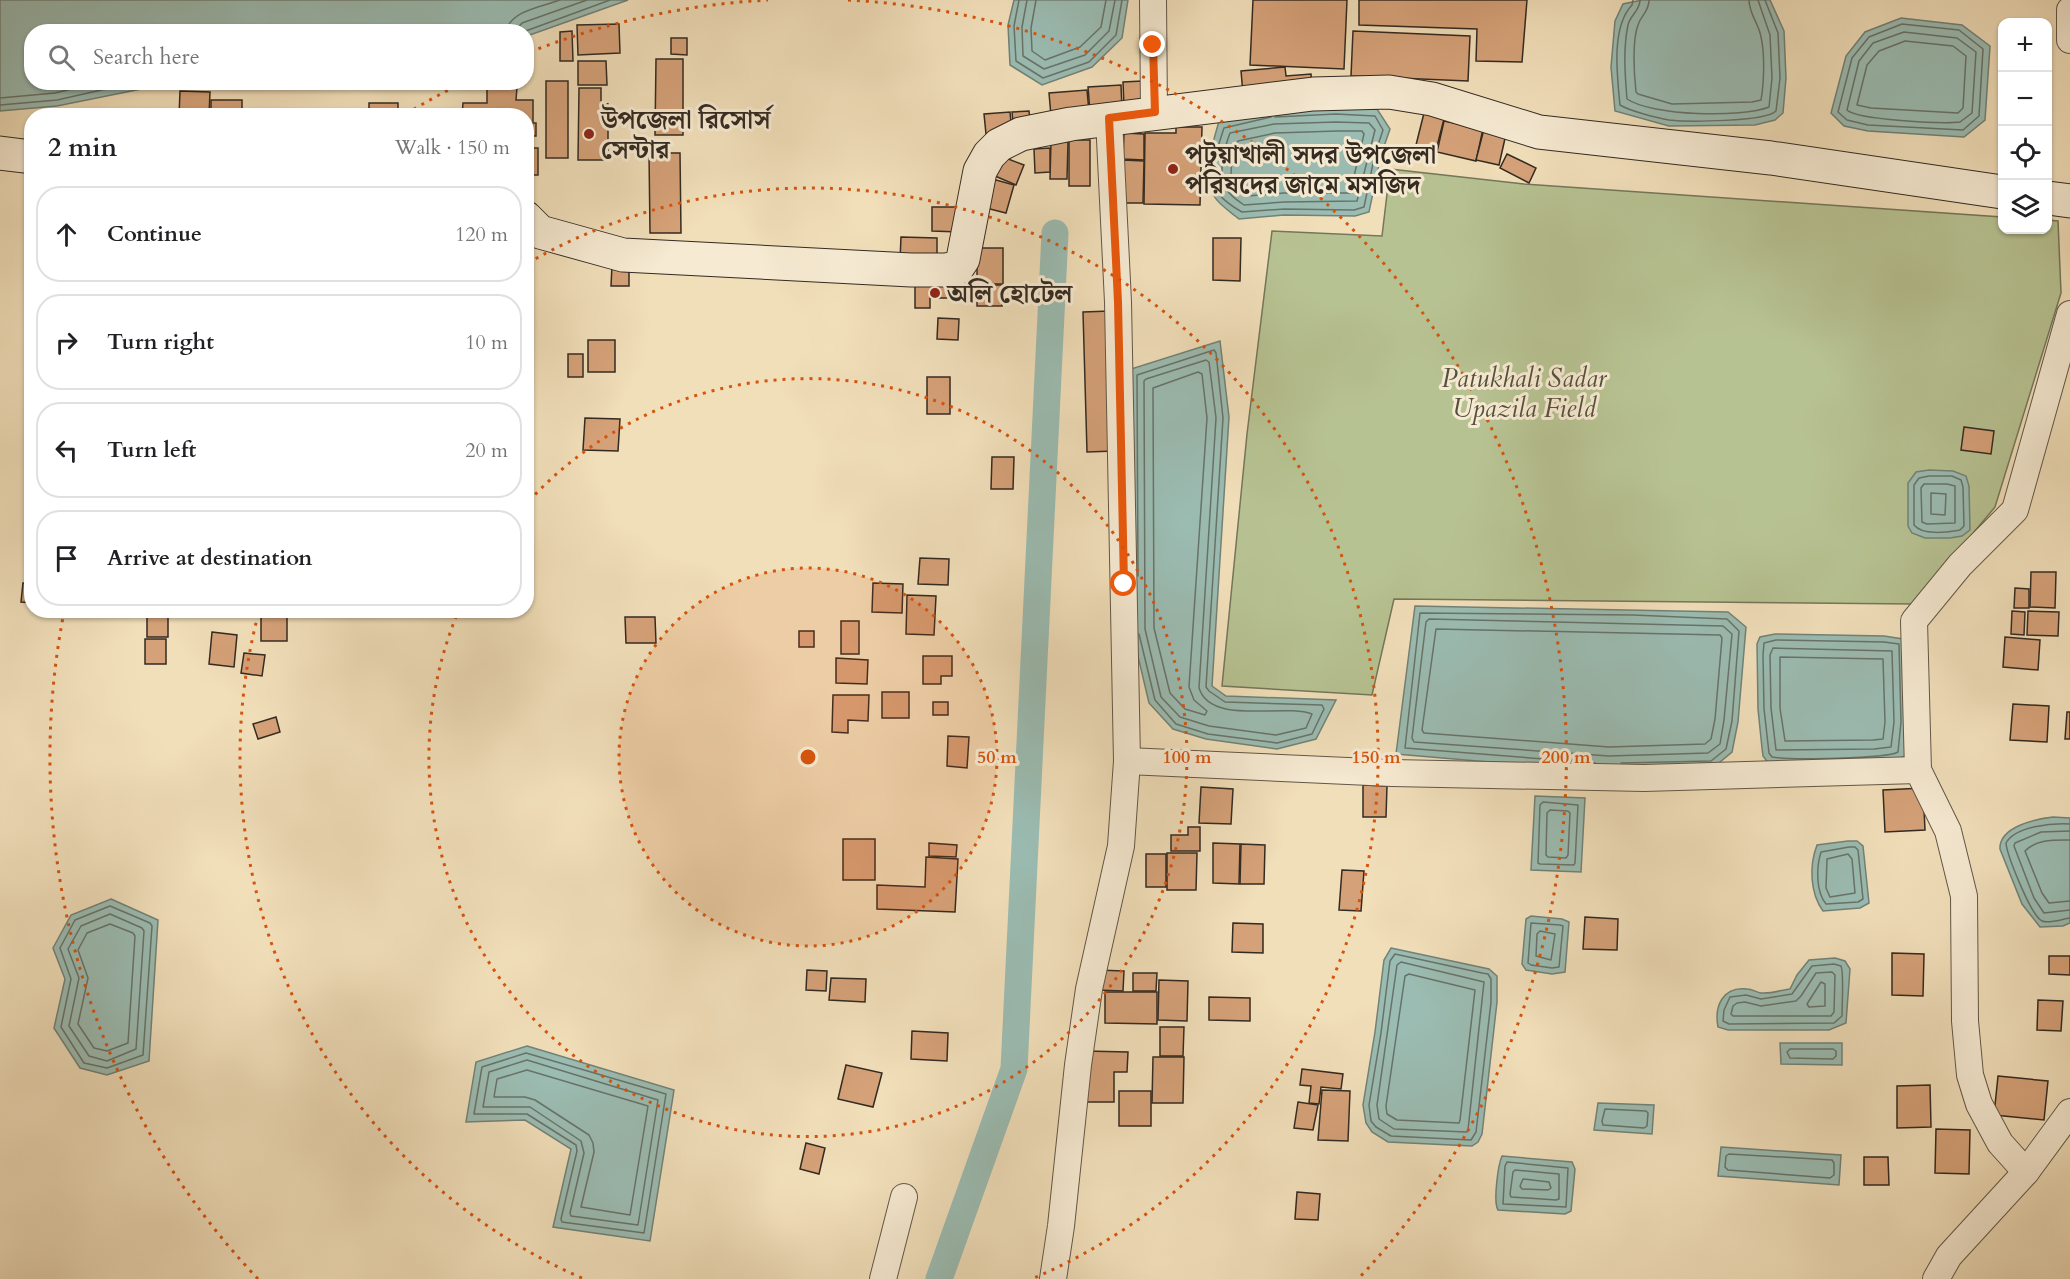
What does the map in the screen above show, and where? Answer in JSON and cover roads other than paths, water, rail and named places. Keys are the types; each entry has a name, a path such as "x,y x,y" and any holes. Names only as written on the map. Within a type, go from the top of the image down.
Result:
{"street":[{"path":"1153,0 1155,112"},
{"path":"2070,10 2070,40"},
{"path":"534,226 540,232 622,255 910,270 957,268 963,260 980,171 989,155 999,145 1021,134 1109,118 1312,94 1389,93 1432,99 1539,132 1771,158 1998,191"},
{"path":"1053,1279 1078,1065 1089,990 1120,846 1127,761 1118,302 1109,118"},
{"path":"0,153 24,157"},
{"path":"2052,199 2070,201"},
{"path":"2026,1172 2000,1143 1973,1088 1967,1054 1965,1021 1964,896 1948,831 1918,771 1914,621 1960,565 2015,510 2070,314"},
{"path":"1127,761 1392,773 1644,778 1918,771"},
{"path":"1936,1279 1949,1256 2026,1172 2070,1112"},
{"path":"883,1279 903,1197"}],"water":[{"path":"0,0 628,0 534,34 534,24 24,24 24,90 136,90 57,106 0,111"},
{"path":"1014,0 1128,0 1122,38 1092,67 1042,85 1010,65 1008,25"},
{"path":"1642,0 1770,0 1784,31 1786,78 1783,113 1775,120 1755,125 1669,126 1615,111 1611,67 1615,21 1623,4"},
{"path":"1901,18 1962,25 1990,46 1985,120 1964,137 1868,131 1844,126 1831,113 1846,56 1865,32"},
{"path":"1377,109 1390,129 1381,155 1369,212 1355,216 1284,215 1239,219 1216,199 1210,187 1208,169 1219,121 1272,111"},
{"path":"1220,341 1229,417 1212,686 1226,696 1336,700 1316,739 1277,749 1206,739 1173,729 1149,703 1132,631 1131,369"},
{"path":"1953,471 1966,476 1969,486 1970,530 1962,536 1925,538 1912,533 1908,526 1908,483 1916,472"},
{"path":"1415,606 1728,612 1746,627 1738,722 1732,752 1714,767 1501,763 1396,754"},
{"path":"1775,634 1884,636 1903,639 1905,756 1894,761 1769,764 1763,756 1758,709 1757,644 1760,637"},
{"path":"1535,796 1585,798 1581,872 1531,870"},
{"path":"2053,817 2070,818 2070,923 2063,926 2040,927 2022,904 2000,849 2001,841 2012,830 2028,822"},
{"path":"1857,841 1863,846 1869,903 1860,908 1823,911 1813,888 1814,853 1817,845"},
{"path":"111,899 158,920 149,1061 107,1075 80,1068 54,1028 65,979 53,948 71,915"},
{"path":"1531,916 1562,919 1569,922 1565,972 1552,974 1526,970 1522,964 1526,919"},
{"path":"1391,948 1489,969 1497,976 1497,1002 1482,1134 1478,1142 1472,1146 1388,1142 1372,1132 1366,1123 1363,1105 1384,960"},
{"path":"1835,958 1845,961 1850,969 1846,1023 1829,1030 1728,1030 1718,1027 1717,1012 1726,994 1739,989 1765,993 1790,989 1797,975 1809,960"},
{"path":"1780,1043 1842,1043 1842,1065 1781,1064"},
{"path":"527,1046 674,1090 650,1241 553,1227 571,1149 525,1120 466,1122 476,1062"},
{"path":"1598,1103 1654,1105 1652,1134 1594,1130"},
{"path":"1721,1147 1841,1155 1839,1185 1718,1176"},
{"path":"1502,1156 1572,1162 1575,1169 1571,1211 1565,1214 1498,1210 1497,1183"}],"waterway":[{"path":"939,1279 1014,1069 1055,233"}],"place":[{"name":"উপজেলা রিসোর্স সেন্টার","path":"589,134"},
{"name":"পটুয়াখালী সদর উপজেলা পরিষদের জামে মসজিদ","path":"1173,169"},
{"name":"অলি হোটেল","path":"935,293"}],"park label":[{"name":"Patukhali Sadar Upazila Field","path":"1524,393"}]}
